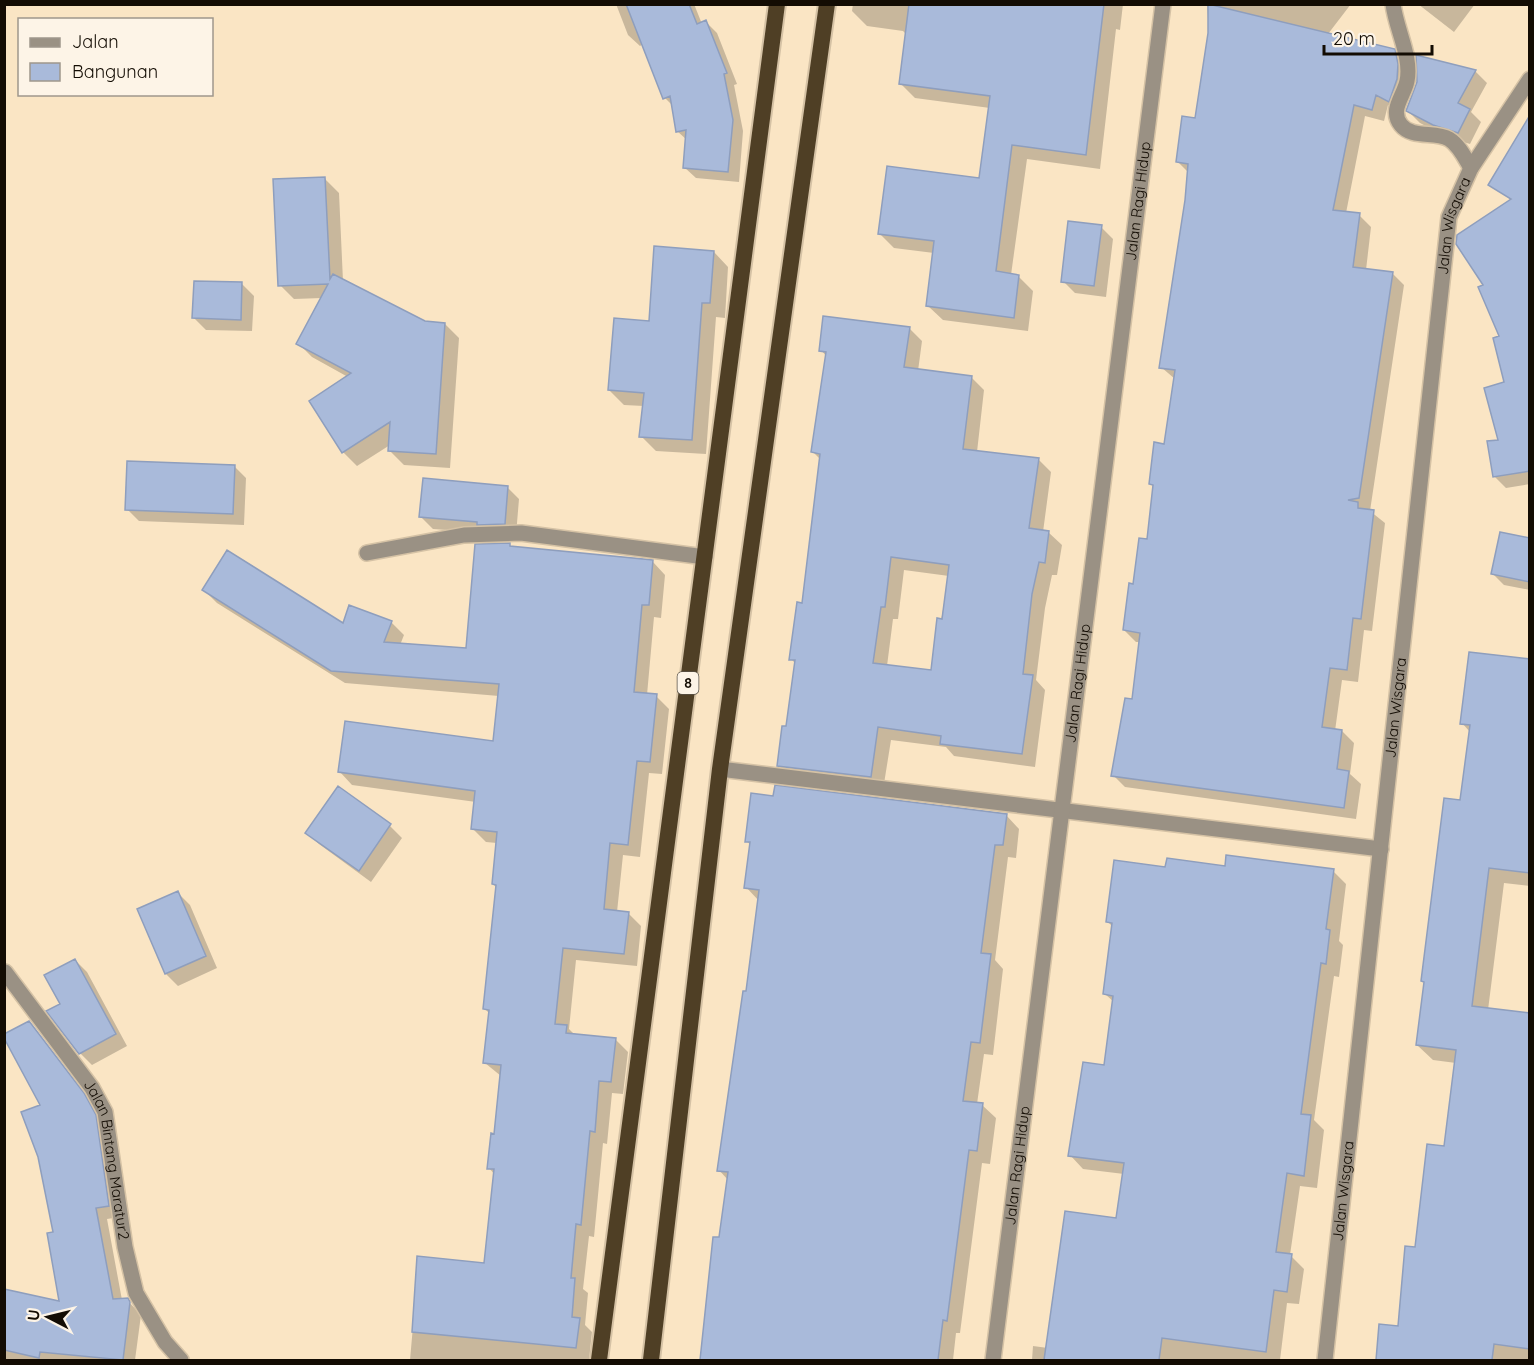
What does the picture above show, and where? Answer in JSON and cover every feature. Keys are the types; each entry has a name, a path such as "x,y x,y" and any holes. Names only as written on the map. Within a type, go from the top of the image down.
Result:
{"highway":[{"name":"8","path":"599,1360 777,4"},
{"path":"651,1360 720,770 827,4"}],"street":[{"name":"Jalan Ragi Hidup","path":"993,1360 1163,4"},
{"path":"1393,4 1407,65 1407,82 1398,102 1397,118 1402,127 1412,132 1448,138 1460,149 1471,168"},
{"name":"Jalan Wisgara","path":"1325,1360 1449,217 1471,168 1530,79"},
{"path":"367,553 464,535 521,533 705,557"},
{"path":"720,770 1062,809 1381,849"},
{"name":"Jalan Bintang Maratur2","path":"5,972 92,1088 105,1112 125,1247 136,1293 165,1342 181,1360"}],"building":[{"path":"626,4 689,4 697,24 706,20 727,73 724,74 733,120 728,172 683,168 686,130 676,132 670,96 663,99"},
{"path":"909,4 1104,4 1086,155 1012,145 996,271 1019,275 1014,318 926,306 934,241 878,234 887,166 979,178 990,96 899,84"},
{"path":"1208,4 1395,49 1398,64 1397,79 1389,102 1376,95 1372,110 1354,105 1333,210 1360,213 1353,267 1393,272 1359,498 1348,500 1358,502 1358,508 1374,510 1361,619 1353,618 1347,670 1330,668 1322,727 1342,730 1337,769 1349,771 1344,808 1111,776 1125,698 1132,699 1140,633 1123,630 1129,583 1133,584 1139,538 1147,539 1153,485 1149,484 1154,442 1164,444 1175,370 1159,368 1185,200 1188,164 1176,162 1182,116 1195,118 1208,33"},
{"path":"1416,55 1476,70 1458,103 1470,109 1458,133 1433,125 1406,111 1417,82"},
{"path":"1530,115 1530,471 1493,477 1487,441 1498,440 1484,388 1504,382 1493,338 1499,336 1478,287 1483,285 1456,244 1457,235 1511,199 1488,185"},
{"path":"325,177 330,279 333,274 425,321 445,323 436,454 388,451 390,422 342,453 309,401 351,373 296,344 328,284 278,286 273,179"},
{"path":"1068,221 1102,225 1094,286 1061,282"},
{"path":"654,246 714,251 710,303 702,303 692,440 639,437 644,393 608,390 614,318 649,321"},
{"path":"194,281 242,282 241,320 192,318"},
{"path":"823,316 910,327 904,367 972,376 963,449 1039,458 1029,528 1049,531 1045,563 1039,562 1032,594 1023,674 1033,675 1022,754 940,744 941,736 878,727 871,777 777,766 782,726 786,726 795,660 789,660 797,602 802,603 820,454 811,452 826,352 819,351","holes":["891,557 949,565 942,619 937,618 931,670 873,663 881,607 885,607"]},
{"path":"127,461 235,465 233,514 125,510"},
{"path":"423,478 508,486 505,524 477,525 477,522 419,517"},
{"path":"1500,532 1530,538 1530,582 1491,574"},
{"path":"510,543 510,546 653,560 649,605 642,605 634,692 657,694 650,762 637,761 628,845 610,843 604,909 629,912 624,954 563,948 555,1024 567,1025 566,1033 616,1038 611,1082 599,1081 595,1132 590,1131 581,1225 576,1224 571,1278 575,1278 572,1317 580,1318 576,1348 412,1332 417,1256 484,1263 494,1169 487,1169 491,1133 494,1134 501,1065 483,1063 489,1010 483,1009 496,885 492,884 497,832 471,829 475,791 338,772 345,721 493,741 499,684 331,671 202,590 227,550 343,623 349,605 392,621 384,642 466,648 475,544"},
{"path":"1469,652 1530,659 1530,873 1489,868 1472,1006 1530,1013 1530,1349 1494,1344 1492,1360 1376,1360 1379,1324 1398,1326 1405,1246 1415,1247 1427,1144 1444,1146 1456,1050 1416,1045 1424,982 1421,981 1444,798 1460,800 1470,725 1460,724"},
{"path":"775,785 1007,814 1003,845 995,845 981,953 991,954 980,1043 971,1042 963,1101 983,1103 977,1151 969,1150 947,1321 943,1320 938,1360 700,1360 713,1237 719,1237 728,1172 717,1171 743,991 746,991 759,890 744,888 750,842 745,842 751,793 773,796"},
{"path":"338,786 391,824 359,871 305,833"},
{"path":"1226,855 1334,869 1326,929 1330,930 1326,964 1321,963 1301,1114 1311,1115 1304,1176 1287,1173 1276,1252 1292,1254 1287,1292 1274,1290 1266,1352 1162,1338 1159,1360 1044,1360 1065,1211 1116,1218 1124,1163 1068,1156 1083,1062 1104,1065 1113,996 1103,994 1112,923 1106,922 1114,860 1165,867 1167,858 1225,866"},
{"path":"178,891 206,956 165,974 137,909"},
{"path":"75,959 116,1034 79,1054 46,1011 60,1004 44,975"},
{"path":"29,1021 84,1093 96,1115 109,1206 96,1208 113,1299 128,1298 130,1302 123,1360 40,1352 39,1358 4,1350 4,1289 59,1301 47,1233 53,1232 38,1157 21,1112 40,1105 4,1038 4,1034"}]}
